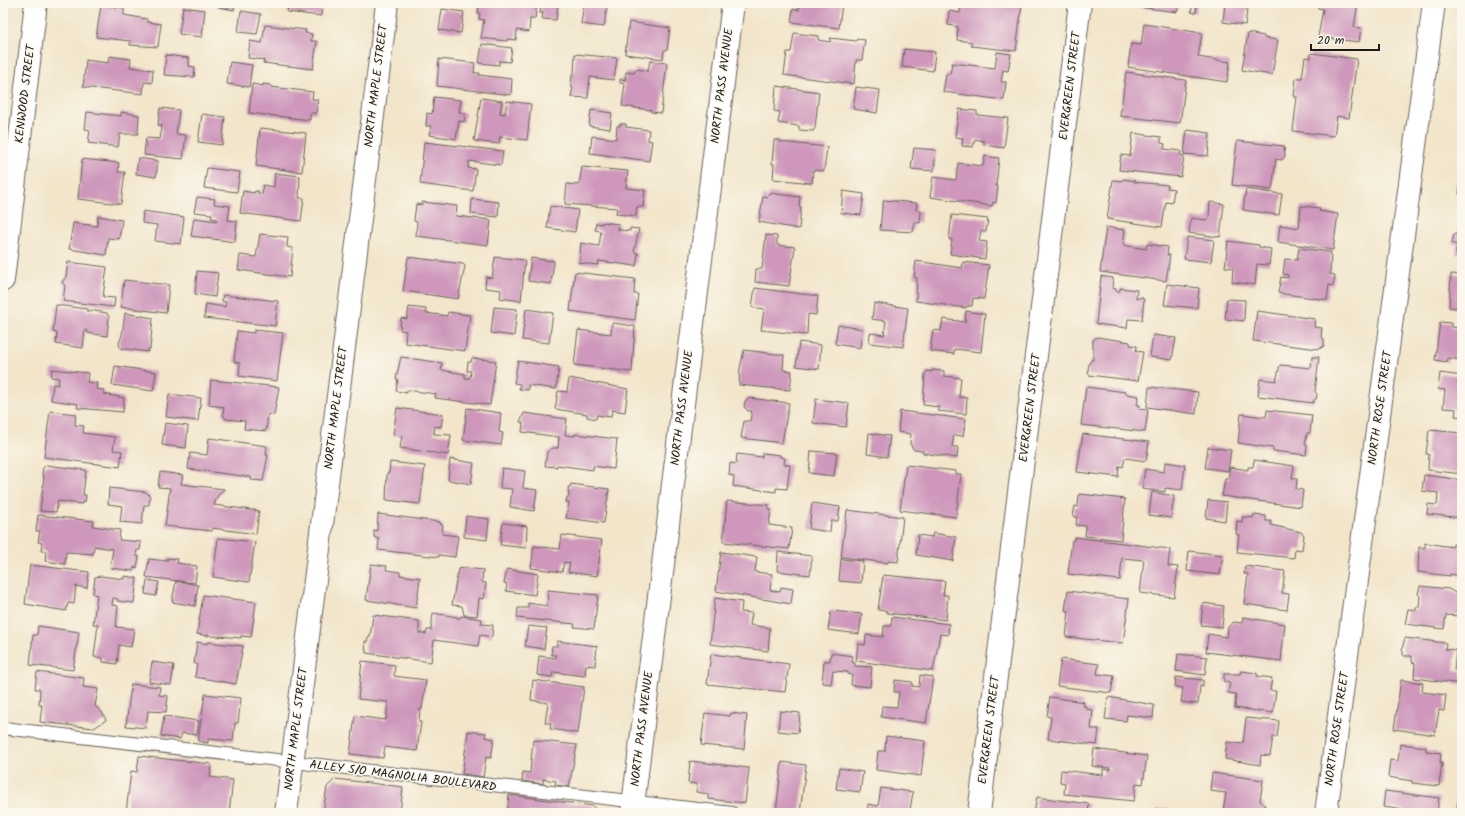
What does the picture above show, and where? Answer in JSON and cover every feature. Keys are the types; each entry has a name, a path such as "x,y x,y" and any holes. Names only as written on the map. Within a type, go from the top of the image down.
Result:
{"street":[{"name":"KENWOOD STREET","path":"3,280 36,3"},
{"name":"NORTH MAPLE STREET","path":"286,813 291,763 387,3"},
{"name":"NORTH PASS AVENUE","path":"632,807 733,3"},
{"name":"EVERGREEN STREET","path":"979,813 1080,3"},
{"name":"NORTH ROSE STREET","path":"1326,813 1434,3"}],"lane":[{"name":"ALLEY S/O MAGNOLIA BOULEVARD","path":"3,728 632,807 732,813"}],"building":[{"path":"219,3 235,3 234,10 218,7"},
{"path":"289,3 322,3 321,16 287,12"},
{"path":"479,3 537,3 535,19 530,19 529,32 517,30 516,40 507,39 507,41 481,38 484,20 479,19"},
{"path":"541,3 558,3 556,20 542,19 543,13 540,13"},
{"path":"584,3 607,5 604,27 581,24"},
{"path":"645,3 669,3 669,7"},
{"path":"800,3 842,3 839,28 791,22 793,9 799,10"},
{"path":"961,3 1022,4 1016,51 971,46 972,42 957,40 958,27 948,25 949,11 960,13"},
{"path":"1139,3 1179,3 1177,12 1138,7"},
{"path":"1193,3 1197,3 1196,13 1191,12"},
{"path":"1225,3 1248,3 1245,25 1223,22"},
{"path":"1282,3 1294,3 1293,5"},
{"path":"1318,3 1358,3 1354,27 1361,28 1359,42 1318,37 1323,9 1318,8"},
{"path":"101,5 124,8 124,15 147,19 147,22 161,24 158,47 130,45 130,41 96,37"},
{"path":"183,7 205,10 202,37 179,34"},
{"path":"442,9 464,12 461,33 439,30"},
{"path":"241,11 261,14 257,34 238,32"},
{"path":"629,22 670,28 667,50 664,50 663,59 625,54"},
{"path":"1144,24 1202,33 1198,57 1230,62 1227,82 1128,67 1131,44 1141,45"},
{"path":"265,25 306,30 305,33 312,34 311,41 317,41 313,69 263,63 264,60 248,58 250,41 262,43"},
{"path":"794,33 818,36 818,40 830,42 830,38 856,41 857,39 865,40 862,60 856,60 854,84 784,75 787,52 791,52"},
{"path":"1248,33 1264,36 1264,38 1278,40 1272,75 1242,70"},
{"path":"482,44 512,48 510,62 499,61 499,65 479,63"},
{"path":"904,49 935,52 933,71 902,67"},
{"path":"997,52 1011,54 1008,71 1003,70 1001,82 1006,82 1004,100 943,92 946,74 950,74 952,63 995,68"},
{"path":"1311,53 1357,59 1349,118 1337,116 1334,136 1293,131 1297,97 1294,97 1296,78 1302,78 1305,57 1311,58"},
{"path":"575,54 617,58 614,80 590,77 588,98 571,97"},
{"path":"166,55 189,58 189,66 195,67 194,77 164,75"},
{"path":"109,56 131,59 130,67 153,70 152,83 144,82 143,94 83,87 86,60 108,63"},
{"path":"439,59 475,63 474,73 512,79 511,95 437,86"},
{"path":"650,61 667,63 661,113 622,106 625,84 620,83 620,79 625,80 626,72 634,73 636,69 648,71"},
{"path":"230,62 252,65 249,87 227,84"},
{"path":"1126,72 1186,80 1180,123 1120,116"},
{"path":"252,84 263,86 263,84 271,85 271,87 313,92 312,99 318,100 316,113 310,113 310,120 249,113"},
{"path":"776,86 819,92 815,128 813,131 799,130 799,126 778,123 780,112 774,111"},
{"path":"856,87 880,90 877,113 853,109"},
{"path":"434,97 461,100 459,112 465,113 464,122 459,121 456,139 429,135 431,126 426,126 427,113 432,114"},
{"path":"481,98 502,101 500,113 505,114 507,101 531,104 527,140 500,137 499,144 474,141"},
{"path":"160,108 179,110 176,134 186,135 183,159 144,155 146,138 160,139 162,126 158,125"},
{"path":"959,109 977,111 977,115 1008,118 1004,148 984,145 984,141 975,139 973,147 962,146 963,138 955,137"},
{"path":"591,110 612,113 610,129 589,126"},
{"path":"87,112 121,116 121,112 139,115 138,134 120,134 118,147 88,143 90,130 85,129"},
{"path":"202,114 225,117 222,145 198,142"},
{"path":"620,124 626,124 626,127 649,130 648,140 652,141 649,161 590,153 592,136 616,139 617,126 620,126"},
{"path":"260,128 306,133 302,172 256,166"},
{"path":"1187,130 1210,133 1208,156 1184,154"},
{"path":"1133,133 1161,137 1161,143 1165,144 1164,149 1181,151 1180,155 1184,156 1181,177 1119,170 1121,155 1130,156"},
{"path":"774,140 827,147 824,171 813,170 812,183 773,179 774,164 772,164"},
{"path":"1237,141 1284,146 1285,156 1282,160 1276,159 1272,190 1232,185"},
{"path":"424,142 503,151 501,165 469,161 468,168 476,169 473,191 420,184"},
{"path":"914,148 936,150 934,171 911,169"},
{"path":"985,156 999,158 996,203 993,202 992,206 930,197 933,177 956,180 958,163 983,166"},
{"path":"138,158 158,161 156,177 136,174"},
{"path":"82,159 119,163 118,172 125,172 121,204 78,199"},
{"path":"582,167 628,171 626,188 645,190 643,207 637,207 636,216 616,214 617,208 565,204 567,184 579,185"},
{"path":"207,168 240,172 237,192 204,188"},
{"path":"275,173 300,176 299,198 304,198 301,221 240,213 243,191 254,193 255,191 259,191 258,193 262,194 263,185 274,187"},
{"path":"1461,173 1462,194 1459,194"},
{"path":"1123,179 1135,181 1134,182 1168,185 1167,188 1174,189 1172,203 1166,202 1162,227 1107,219 1113,180 1122,181"},
{"path":"1246,189 1282,194 1279,215 1243,210"},
{"path":"843,191 864,194 861,215 841,213"},
{"path":"769,193 800,197 799,207 801,207 799,229 759,222 763,196 768,197"},
{"path":"197,197 215,199 214,204 230,206 228,220 237,221 235,242 191,236 194,218 217,221 217,219 211,218 212,214 194,212"},
{"path":"472,199 499,202 498,217 471,214"},
{"path":"884,200 917,203 916,210 921,211 920,223 915,222 913,232 880,230"},
{"path":"422,202 457,206 456,216 491,220 488,245 416,236 417,222 414,221 416,204 422,205"},
{"path":"1210,202 1224,204 1220,237 1189,233 1191,218 1206,220 1209,217"},
{"path":"550,206 578,210 575,232 547,228"},
{"path":"1301,206 1320,208 1319,211 1338,214 1333,250 1278,242 1280,225 1299,228"},
{"path":"143,211 184,217 181,244 155,241 157,225 142,223"},
{"path":"952,215 988,219 986,232 981,231 979,241 987,242 985,259 950,254 952,240 949,239"},
{"path":"98,216 122,220 119,239 108,238 106,255 69,249 73,223 97,226"},
{"path":"1460,218 1462,218 1462,255 1456,254 1457,244 1452,244 1454,234 1458,234"},
{"path":"602,222 619,224 618,230 630,231 630,228 639,229 634,252 638,253 636,266 599,261 598,265 579,263 581,243 599,246 601,231 595,230 596,223 602,224"},
{"path":"1106,227 1125,230 1123,245 1146,249 1147,244 1168,247 1167,255 1170,255 1166,281 1100,272"},
{"path":"260,234 288,237 287,247 293,248 290,277 238,270 240,255 256,257"},
{"path":"766,235 777,236 777,245 795,247 789,286 755,282 756,269 762,269"},
{"path":"1187,237 1214,240 1211,262 1184,259"},
{"path":"1228,241 1259,245 1259,247 1271,249 1269,265 1257,264 1255,285 1232,282 1233,268 1225,267"},
{"path":"1299,248 1331,252 1330,274 1335,275 1333,286 1329,285 1327,300 1278,293 1281,277 1288,278 1288,275 1283,274 1285,259 1297,260"},
{"path":"408,257 463,264 465,266 458,299 403,291"},
{"path":"495,257 525,260 521,301 500,298 501,290 485,288 486,277 492,278"},
{"path":"531,258 554,261 551,284 528,281"},
{"path":"916,261 962,268 963,262 989,265 984,299 973,298 972,306 967,306 966,308 916,301 917,278 914,277"},
{"path":"68,262 107,267 103,297 115,298 114,307 63,301 65,286 62,282 66,277"},
{"path":"197,271 218,273 215,297 195,294"},
{"path":"575,272 635,279 634,294 638,294 635,320 570,311"},
{"path":"1451,274 1462,275 1462,309 1449,307"},
{"path":"1101,276 1113,278 1112,288 1116,289 1116,291 1120,291 1120,288 1137,290 1136,299 1142,297 1144,300 1142,320 1128,319 1127,328 1096,324"},
{"path":"124,280 169,285 166,313 121,307"},
{"path":"1167,284 1199,288 1197,308 1164,305"},
{"path":"755,288 818,296 816,315 808,314 807,335 761,330 764,309 752,307"},
{"path":"223,295 278,301 275,326 204,318 206,304 225,307 226,302 222,301"},
{"path":"1227,299 1245,300 1244,321 1225,319"},
{"path":"874,303 908,308 903,347 869,343 870,333 884,335 886,321 872,319"},
{"path":"56,305 87,309 87,312 89,310 107,313 109,317 107,336 87,333 85,330 83,348 56,344 57,333 53,332"},
{"path":"409,307 426,309 426,313 447,316 448,312 470,315 465,351 405,343 406,331 400,330 401,318 407,319"},
{"path":"494,307 517,309 514,336 491,333"},
{"path":"526,309 553,313 549,343 522,340"},
{"path":"966,311 985,314 981,352 954,349 954,354 930,351 933,330 941,331 943,319 965,322"},
{"path":"1257,311 1315,319 1314,327 1322,328 1321,337 1324,339 1324,346 1319,349 1253,341"},
{"path":"125,313 153,318 150,349 148,349 148,352 120,348 119,343 122,335"},
{"path":"1440,322 1451,323 1451,327 1462,328 1462,360 1448,358 1447,362 1435,360"},
{"path":"612,323 635,326 632,372 574,365 578,330 611,334"},
{"path":"838,325 862,329 860,348 835,344"},
{"path":"254,330 283,333 277,381 239,376 240,363 234,362 237,331 254,333"},
{"path":"1153,335 1176,338 1172,360 1150,357"},
{"path":"1097,337 1130,342 1130,345 1137,346 1136,351 1143,352 1138,381 1089,375 1089,364 1091,360 1093,360 1093,340"},
{"path":"799,342 821,345 819,369 796,366"},
{"path":"744,350 784,355 783,370 792,371 790,390 739,385 740,368"},
{"path":"401,357 442,363 441,370 465,374 465,378 470,378 471,371 467,371 468,362 471,362 472,358 496,361 490,405 435,398 436,394 407,390 407,393 396,391 398,379 396,379"},
{"path":"1312,357 1319,357 1315,392 1317,394 1313,403 1258,396 1260,379 1276,381 1280,365 1311,368"},
{"path":"518,361 559,367 556,389 528,385 528,390 519,389 520,384 514,383"},
{"path":"115,366 156,372 153,391 112,385"},
{"path":"52,369 88,373 87,382 97,383 96,389 104,390 104,394 124,398 123,412 77,408 78,404 51,400 53,384 58,385 59,378 51,377"},
{"path":"932,370 944,371 944,376 961,378 959,397 967,398 966,414 938,411 939,407 923,405 925,374 927,371 932,372"},
{"path":"1440,373 1462,376 1462,417 1455,416 1456,409 1443,408 1445,390 1438,389"},
{"path":"569,378 628,389 625,412 612,410 611,417 597,415 596,419 587,417 587,414 555,409 558,391 567,392"},
{"path":"211,380 279,387 274,415 268,414 266,431 244,429 245,421 226,419 223,415 224,407 209,405"},
{"path":"1086,387 1126,392 1126,394 1139,396 1137,405 1140,405 1139,409 1148,410 1145,432 1081,425"},
{"path":"1149,387 1198,392 1196,414 1147,407"},
{"path":"169,394 201,398 198,421 166,417"},
{"path":"749,398 789,403 782,443 741,438 744,421 750,421 752,411 748,411 744,407 745,401"},
{"path":"816,399 849,403 846,427 813,423"},
{"path":"397,408 443,414 441,427 435,426 434,434 451,435 448,455 400,448 402,436 393,435"},
{"path":"467,408 501,413 499,432 503,433 501,445 463,440"},
{"path":"1267,410 1312,415 1310,433 1307,433 1305,445 1307,445 1306,455 1273,451 1273,448 1238,443 1241,414 1266,417"},
{"path":"50,411 76,414 75,425 84,426 83,433 115,437 113,450 122,451 120,467 44,457"},
{"path":"900,411 966,419 963,436 954,435 952,447 958,447 957,458 923,453 923,451 914,450 910,444 911,434 898,432"},
{"path":"524,413 567,419 565,435 575,436 575,434 617,439 614,469 593,466 593,470 557,465 557,467 545,466 547,452 553,448 558,448 559,437 522,432 523,423 520,422"},
{"path":"165,423 188,426 186,448 162,445"},
{"path":"1429,430 1462,433 1462,474 1428,470 1429,454 1426,454"},
{"path":"869,433 890,436 887,457 867,454"},
{"path":"1083,434 1149,442 1146,461 1125,458 1123,467 1119,466 1118,477 1077,472"},
{"path":"209,438 267,446 266,455 268,455 263,481 251,480 251,477 188,469 190,453 207,455"},
{"path":"1208,447 1231,450 1228,471 1205,468"},
{"path":"811,451 837,453 834,476 809,473"},
{"path":"762,453 780,455 780,457 785,458 784,464 790,465 787,489 776,488 776,492 733,486 734,476 729,475 730,463 736,464 737,454 762,457"},
{"path":"450,459 474,463 471,484 448,480"},
{"path":"1254,460 1294,466 1292,478 1297,479 1296,489 1303,490 1301,507 1222,496 1225,479 1228,479 1230,467 1248,470 1248,467 1253,467"},
{"path":"390,462 425,466 420,504 386,500 387,473 389,473"},
{"path":"1165,462 1185,465 1182,490 1165,488 1165,492 1142,489 1145,469 1164,472"},
{"path":"46,465 86,470 83,495 86,495 85,502 82,502 82,504 58,501 56,512 40,511 44,476 42,473 43,468"},
{"path":"906,465 956,471 956,474 961,474 956,517 900,510"},
{"path":"502,468 525,471 523,488 537,490 534,511 510,507 512,489 500,488"},
{"path":"160,472 183,475 181,484 224,489 217,497 214,505 259,511 256,534 212,528 212,531 165,526 170,488 158,487"},
{"path":"1424,475 1462,480 1462,518 1427,514 1428,504 1437,505 1438,493 1422,491"},
{"path":"571,484 609,489 604,523 566,518 569,502 566,502 567,497 569,497 568,487 570,487"},
{"path":"109,488 146,492 150,496 149,505 144,505 142,524 120,522 122,506 108,504"},
{"path":"1152,492 1174,496 1171,518 1149,515"},
{"path":"1079,494 1125,499 1121,540 1085,536 1086,526 1076,525 1077,517 1073,516 1075,506 1078,507"},
{"path":"1208,500 1227,502 1225,521 1206,518"},
{"path":"727,501 769,505 768,509 771,509 769,525 792,528 789,549 723,542"},
{"path":"812,503 840,507 838,521 831,521 830,532 809,529"},
{"path":"847,510 903,517 898,562 888,561 888,563 841,557"},
{"path":"378,514 440,522 440,524 443,525 442,534 458,536 455,557 439,555 439,557 378,550 379,539 374,537 374,530 377,531"},
{"path":"38,515 94,521 93,526 120,530 119,540 141,542 140,550 137,550 136,556 139,556 137,568 134,567 133,571 110,568 113,549 94,546 93,554 66,552 65,564 45,561 46,551 41,551 42,543 38,542 40,531 36,531"},
{"path":"1253,515 1266,516 1266,521 1271,521 1271,525 1301,532 1304,535 1302,550 1295,549 1294,558 1237,552 1239,535 1236,534 1237,521 1242,522 1243,517 1253,518"},
{"path":"466,516 489,519 487,540 464,537"},
{"path":"503,523 527,526 526,548 500,545"},
{"path":"933,533 956,537 953,561 916,555 918,535 932,537"},
{"path":"562,535 602,540 597,576 568,572 570,563 564,562 562,572 531,568 534,546 560,549"},
{"path":"1075,537 1170,549 1168,566 1178,567 1174,597 1140,593 1144,560 1122,558 1120,580 1068,574 1072,540 1074,540"},
{"path":"218,538 255,542 249,582 213,577"},
{"path":"1425,543 1453,547 1453,544 1462,545 1461,576 1418,572 1419,547 1425,548"},
{"path":"1189,551 1223,555 1220,575 1187,571"},
{"path":"721,552 757,557 755,572 772,574 770,590 780,592 781,587 793,589 791,604 716,591"},
{"path":"778,552 812,556 810,575 777,571"},
{"path":"167,558 178,559 177,563 197,566 195,583 146,577 149,559 167,561"},
{"path":"841,559 863,561 861,583 839,581"},
{"path":"371,564 387,566 386,570 400,572 400,575 420,578 416,608 366,600"},
{"path":"30,565 89,572 87,588 76,586 74,604 68,603 66,611 25,604"},
{"path":"1245,566 1285,571 1282,593 1289,594 1287,610 1244,604 1248,574 1244,574"},
{"path":"465,568 483,570 482,582 486,583 484,599 479,598 477,616 464,615 462,606 452,605 458,569"},
{"path":"507,569 538,574 535,595 506,591 507,584 504,583"},
{"path":"883,575 945,581 943,595 948,595 946,620 887,613 887,611 878,610"},
{"path":"101,576 124,579 124,576 137,578 134,603 117,601 118,599 113,598 112,605 118,606 116,627 134,629 131,647 119,645 117,664 103,662 103,658 94,657 98,624 93,624 97,595 93,594 95,577"},
{"path":"147,580 159,582 156,596 145,594"},
{"path":"176,581 198,585 195,606 172,602"},
{"path":"1420,586 1449,589 1462,597 1459,616 1446,615 1444,629 1405,624 1408,609 1416,610 1416,607 1419,607 1420,596 1418,594"},
{"path":"548,590 598,595 594,629 574,627 575,624 517,618 518,608 528,608 528,603 547,606"},
{"path":"1068,591 1129,599 1123,643 1066,637 1069,611 1065,610"},
{"path":"203,595 256,602 251,637 220,637 211,636 208,634 208,636 197,634"},
{"path":"715,598 742,602 741,612 752,613 750,625 770,628 768,651 710,644"},
{"path":"1203,603 1224,606 1222,627 1201,625"},
{"path":"831,611 862,614 859,634 828,630"},
{"path":"433,613 457,618 460,618 461,616 482,619 481,624 493,625 492,637 480,635 478,646 434,640 431,662 366,653 365,641 367,642 368,637 370,637 373,615 419,621 419,633 426,634 427,630 431,630"},
{"path":"892,617 949,624 948,635 940,634 933,671 856,661 858,644 865,645 866,635 883,637 884,626 891,626"},
{"path":"1243,617 1285,624 1281,661 1206,652 1208,634 1227,637 1228,627 1234,622 1242,623"},
{"path":"38,626 79,632 73,670 30,665 33,635 37,635"},
{"path":"528,626 547,628 544,649 525,646"},
{"path":"1405,638 1446,643 1445,649 1456,650 1454,670 1462,671 1462,684 1414,678 1415,663 1412,662 1412,656 1403,656 1402,649"},
{"path":"557,641 597,646 595,666 586,665 585,676 553,672 552,677 537,675 539,656 556,658 556,655 551,655 552,646 557,646"},
{"path":"197,642 243,646 236,684 195,677 197,664 194,664"},
{"path":"831,653 853,656 852,662 855,663 855,666 872,667 870,687 851,685 852,675 848,674 848,672 833,671 831,684 822,683 824,661 830,661"},
{"path":"711,654 789,664 785,692 707,684"},
{"path":"1178,654 1207,657 1205,675 1176,671"},
{"path":"1061,659 1099,664 1097,674 1114,676 1111,693 1057,686"},
{"path":"362,661 395,665 394,676 426,680 422,709 420,709 419,722 421,722 417,751 385,747 383,758 350,754 355,716 386,720 388,702 358,699"},
{"path":"152,662 174,665 171,685 149,682"},
{"path":"1241,671 1257,673 1257,676 1272,678 1270,691 1276,691 1273,713 1235,708 1236,694 1228,693 1230,683 1224,682 1224,674 1240,674"},
{"path":"37,672 84,678 83,687 98,689 95,706 102,712 106,720 94,728 40,722 42,705 39,705 40,689 35,689"},
{"path":"920,675 933,677 926,723 881,717 882,706 897,707 899,692 894,692 895,680 912,682 912,686 919,687"},
{"path":"1176,677 1203,680 1203,687 1200,686 1198,704 1181,702 1183,688 1175,687"},
{"path":"533,680 584,687 578,733 550,729 551,723 545,723 548,703 531,700"},
{"path":"1401,680 1423,683 1422,692 1446,695 1444,711 1439,710 1435,735 1394,729"},
{"path":"131,684 160,687 159,695 168,696 166,712 148,711 146,728 126,726"},
{"path":"205,694 241,698 238,723 235,723 233,741 208,739 208,743 198,741"},
{"path":"1050,697 1084,702 1083,706 1086,706 1086,709 1093,710 1091,729 1099,729 1097,745 1048,739 1051,717 1047,716"},
{"path":"1108,697 1154,705 1153,718 1127,715 1126,721 1105,719"},
{"path":"780,711 800,713 798,733 778,731"},
{"path":"705,713 730,716 731,713 747,715 744,749 701,745"},
{"path":"164,716 199,721 197,735 182,733 180,739 161,736"},
{"path":"1246,718 1279,721 1277,737 1273,737 1270,756 1261,755 1260,765 1225,759 1227,742 1243,744"},
{"path":"468,731 486,733 485,737 494,739 491,758 486,757 483,777 462,774"},
{"path":"886,736 925,741 921,776 876,770 878,751 885,751"},
{"path":"533,740 577,745 569,787 555,785 556,781 543,779 543,784 522,781 523,772 530,773"},
{"path":"1400,744 1426,747 1426,751 1441,753 1440,763 1442,763 1439,786 1412,783 1412,781 1388,777 1390,760 1398,761"},
{"path":"1094,749 1147,756 1143,784 1136,783 1134,801 1064,794 1065,783 1060,782 1061,770 1103,775 1103,769 1110,770 1110,768 1092,766"},
{"path":"139,756 211,764 210,777 233,780 229,813 126,813 131,771 137,772"},
{"path":"690,761 749,768 745,803 708,799 708,794 696,792 697,784 688,783"},
{"path":"782,762 806,765 800,813 776,812"},
{"path":"839,768 863,772 860,792 836,789"},
{"path":"1212,773 1263,780 1260,801 1265,805 1264,813 1223,811 1226,793 1210,791"},
{"path":"335,779 403,787 400,813 323,813 327,787"},
{"path":"881,788 913,792 910,810 916,811 916,813 867,813 868,804 878,806"},
{"path":"1385,791 1439,798 1437,813 1405,813 1405,810 1383,807"},
{"path":"1459,793 1462,793 1462,813 1456,813"},
{"path":"509,795 594,806 594,813 507,813"},
{"path":"1037,797 1089,804 1088,813 1034,813"},
{"path":"1157,809 1181,812 1181,813 1156,813"}]}
